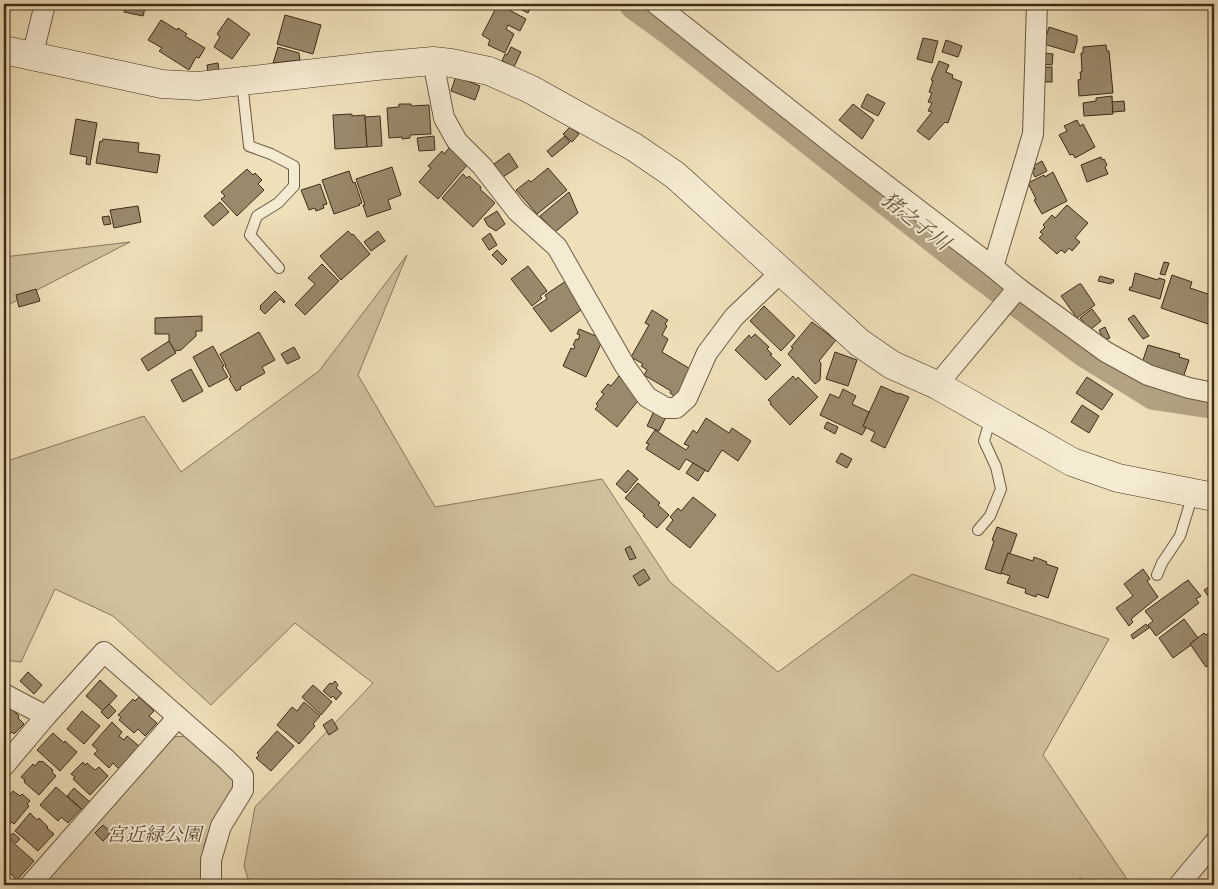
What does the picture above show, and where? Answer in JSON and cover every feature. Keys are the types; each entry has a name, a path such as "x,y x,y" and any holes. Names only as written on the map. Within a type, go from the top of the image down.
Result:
{"street":[{"path":"32,57 45,4"},
{"path":"656,4 839,149 993,267 1016,291 1106,352 1148,375 1214,393"},
{"path":"993,267 1033,134 1037,4"},
{"path":"4,50 162,84 198,86 377,66 433,62 451,63 489,71 530,89 634,148 675,176 860,343 892,365 937,385 1072,462 1118,478 1204,495"},
{"path":"433,62 444,118 457,141 482,166 517,211 557,247 625,366 647,397 666,408 676,408 688,398 707,353 734,317 782,272"},
{"path":"937,385 1016,291"},
{"path":"4,766 104,652 243,776 243,790 221,826 211,860 211,885"},
{"path":"4,694 46,716"},
{"path":"30,885 178,717"},
{"path":"1179,885 1214,843"}],"lane":[{"path":"242,81 249,146 271,154 294,166 294,186 278,203 257,216 250,235 279,268"},
{"path":"978,530 990,516 1001,489 996,467 984,441 992,416"},
{"path":"1157,575 1162,563 1204,495"}],"green space":[{"path":"130,242 4,307 4,257"},
{"path":"407,255 358,375 435,507 602,479 670,582 778,672 912,574 1109,639 1043,755 1131,885 1087,885 1081,878 1065,885 250,885 244,866 255,807 373,683 295,623 211,705 113,616 55,589 21,662 4,660 4,462 144,416 181,472 319,371"},
{"name":"宮近緑公園","path":"187,736 234,775 234,793 214,818 204,845 200,881 197,885 39,885 172,737"}],"building":[{"path":"126,4 146,4 143,16 124,12"},
{"path":"503,4 532,4 528,13 516,7 514,9"},
{"path":"884,4 921,4 920,8 918,8"},
{"path":"497,6 501,8 502,6 526,19 520,31 508,25 506,29 514,34 505,53 488,45 490,40 482,35"},
{"path":"285,15 321,25 313,54 277,44"},
{"path":"228,18 250,34 232,59 214,47 220,37 217,34"},
{"path":"161,20 177,30 178,28 187,34 185,36 205,48 199,58 196,57 189,70 159,51 162,48 148,40"},
{"path":"1049,27 1077,36 1074,53 1044,44"},
{"path":"923,38 938,41 932,63 917,59"},
{"path":"946,40 962,46 958,57 942,52"},
{"path":"1106,45 1107,51 1109,51 1113,93 1079,96 1078,80 1081,79 1081,53 1083,53 1083,47"},
{"path":"278,47 299,53 300,60 273,63"},
{"path":"511,47 521,52 514,67 502,61"},
{"path":"1044,53 1053,54 1052,65 1043,64"},
{"path":"939,61 949,65 946,72 953,75 952,78 962,82 948,123 945,122 929,140 917,131 932,112 928,111 932,103 928,102 932,93 929,92 933,81 931,80"},
{"path":"218,63 219,71 208,73 207,65"},
{"path":"1042,67 1052,67 1052,82 1042,82"},
{"path":"456,76 480,86 475,100 451,91"},
{"path":"867,94 885,103 878,116 861,107"},
{"path":"1112,96 1113,114 1084,116 1083,103 1096,101 1096,98"},
{"path":"1124,101 1125,111 1113,112 1112,102"},
{"path":"399,104 411,104 411,106 429,105 431,134 410,135 410,138 402,139 402,137 389,138 387,108 399,107"},
{"path":"853,104 874,120 862,139 839,120"},
{"path":"352,114 352,116 365,115 367,147 335,149 333,115"},
{"path":"380,116 382,146 367,147 365,117"},
{"path":"76,119 97,123 90,165 86,164 87,157 70,154"},
{"path":"1077,120 1080,126 1083,124 1095,147 1075,158 1073,154 1070,155 1059,135 1067,131 1064,126"},
{"path":"570,127 579,134 572,142 563,134"},
{"path":"434,136 435,150 419,151 417,138"},
{"path":"565,136 570,142 552,157 547,151"},
{"path":"103,139 139,143 138,152 160,155 157,173 96,163 100,141 102,142"},
{"path":"449,148 468,164 438,199 419,182 431,168 428,166 442,151 444,154"},
{"path":"509,153 518,167 503,177 494,164"},
{"path":"1101,157 1107,165 1105,167 1108,174 1087,182 1081,165"},
{"path":"1042,161 1047,171 1035,177 1032,171 1035,169 1033,166"},
{"path":"392,167 401,195 388,200 391,209 367,217 356,179"},
{"path":"548,168 567,190 537,214 516,190 529,180 531,182"},
{"path":"247,169 253,175 255,173 262,180 258,184 264,190 237,216 221,199 225,196 221,192"},
{"path":"349,171 362,203 334,214 322,180"},
{"path":"1053,172 1067,201 1042,214 1034,200 1036,199 1028,183"},
{"path":"463,174 467,178 469,176 495,203 473,227 442,198"},
{"path":"320,184 327,204 323,205 324,208 316,211 315,208 309,210 301,190"},
{"path":"569,192 578,213 555,232 540,216"},
{"path":"220,202 229,212 213,226 204,216"},
{"path":"1067,205 1088,223 1075,238 1080,242 1072,251 1069,248 1065,253 1061,250 1057,254 1039,238 1043,234 1040,232 1045,227 1043,225 1052,215 1055,218"},
{"path":"138,206 141,222 114,228 110,210"},
{"path":"497,211 505,224 496,231 488,226 484,219"},
{"path":"109,216 111,224 104,225 102,217"},
{"path":"348,231 353,234 370,254 341,280 320,256"},
{"path":"378,231 385,241 371,251 364,242"},
{"path":"490,233 497,245 489,250 482,239"},
{"path":"497,250 507,260 502,265 492,255"},
{"path":"1164,262 1169,263 1165,275 1160,274"},
{"path":"322,264 339,281 305,315 295,305 315,284 308,278"},
{"path":"528,266 547,291 532,306 511,279"},
{"path":"1135,273 1158,280 1159,278 1165,280 1160,299 1129,290 1132,287"},
{"path":"1172,275 1192,282 1190,288 1214,296 1214,326 1161,308"},
{"path":"1100,276 1114,280 1113,283 1098,281"},
{"path":"569,279 584,303 579,306 581,310 551,332 533,308 547,299 545,295"},
{"path":"1081,284 1095,305 1077,318 1061,296"},
{"path":"36,289 40,301 19,307 16,295"},
{"path":"275,291 285,301 284,303 280,299 265,314 260,309 260,306"},
{"path":"764,306 795,336 781,351 750,321"},
{"path":"1092,309 1101,321 1090,330 1080,318"},
{"path":"652,310 668,320 662,335 668,339 662,352 692,370 677,398 670,393 671,391 644,375 647,370 641,366 643,364 631,357 649,325 645,323"},
{"path":"1134,315 1149,336 1143,339 1128,319"},
{"path":"202,316 202,331 196,331 196,336 181,350 175,351 169,341 169,334 155,334 155,318"},
{"path":"812,322 836,340 819,361 821,363 820,380 815,384 788,354 793,348 791,347"},
{"path":"1105,327 1110,338 1104,340 1099,330"},
{"path":"579,329 603,339 586,377 563,366 571,348 574,349 575,346 573,345 576,339 578,340 580,335 577,334"},
{"path":"259,332 275,360 262,367 265,373 236,391 229,379 231,377 220,354"},
{"path":"755,334 769,347 767,349 772,354 770,355 781,365 766,380 735,350 749,335 751,338"},
{"path":"169,341 176,353 148,371 141,359"},
{"path":"1148,345 1180,354 1179,357 1189,360 1183,378 1142,363"},
{"path":"213,346 228,377 209,387 193,357"},
{"path":"294,347 300,358 287,364 281,354"},
{"path":"835,352 857,360 848,386 826,379"},
{"path":"191,369 203,391 183,402 171,380"},
{"path":"619,376 635,389 641,397 617,427 595,409 598,406 596,404 604,394 601,392 608,384 611,386"},
{"path":"793,376 796,380 798,377 818,397 790,425 768,400"},
{"path":"1087,377 1113,394 1102,410 1076,393"},
{"path":"881,386 909,397 885,448 871,441 875,432 863,426"},
{"path":"843,389 856,396 852,404 869,412 863,426 866,428 862,435 820,415 830,394 839,398"},
{"path":"1082,405 1099,416 1089,433 1071,422"},
{"path":"654,411 666,417 659,431 647,426"},
{"path":"706,418 729,433 732,428 751,441 738,461 722,450 708,472 686,459 679,470 646,449 649,444 646,443 655,430 686,450 689,446 684,444 693,430 697,433"},
{"path":"827,422 838,427 835,434 824,428"},
{"path":"841,453 852,459 847,468 836,462"},
{"path":"693,463 705,470 698,481 686,473"},
{"path":"628,470 638,479 626,493 616,484"},
{"path":"638,483 660,503 658,505 669,515 657,528 625,498"},
{"path":"693,497 716,515 690,548 666,529 673,520 670,517 678,508 681,511"},
{"path":"997,527 1017,534 1001,574 985,569"},
{"path":"630,546 636,558 630,560 625,549"},
{"path":"1008,553 1033,561 1034,557 1058,568 1048,598 1037,594 1036,597 1025,593 1026,589 1007,583 1010,576 1001,573"},
{"path":"644,569 650,579 639,586 633,576"},
{"path":"1143,569 1150,579 1147,581 1158,597 1131,619 1133,622 1129,626 1116,608 1133,596 1124,584"},
{"path":"1188,580 1201,596 1196,599 1199,603 1156,636 1148,625 1153,621 1145,611"},
{"path":"1210,586 1213,593 1208,596 1204,590"},
{"path":"1184,619 1198,638 1173,658 1159,638"},
{"path":"1146,624 1149,628 1133,639 1131,635"},
{"path":"1214,629 1214,661 1206,667 1190,644 1204,633 1206,635"},
{"path":"28,672 42,685 34,694 20,681"},
{"path":"100,680 117,696 103,711 86,696"},
{"path":"335,681 338,685 336,688 342,693 336,700 333,696 331,698 323,691 330,683 332,684"},
{"path":"313,685 332,702 321,715 302,697"},
{"path":"139,697 154,711 149,716 157,723 145,736 138,729 134,733 119,720 121,717 118,715 133,699 135,701"},
{"path":"304,702 320,716 313,724 315,726 299,744 277,725 292,707 297,711"},
{"path":"109,704 116,711 108,719 101,712"},
{"path":"4,706 9,711 12,709 24,724 14,734 12,732 4,740"},
{"path":"82,711 100,726 84,744 67,729"},
{"path":"332,719 338,729 329,735 323,725"},
{"path":"112,722 122,732 119,736 124,740 127,736 139,746 119,769 113,763 109,768 94,754 98,750 92,745"},
{"path":"277,731 294,746 271,771 256,758 259,755 257,753"},
{"path":"53,733 77,752 60,771 37,750"},
{"path":"39,761 42,761 53,770 52,772 56,776 39,795 21,777 33,764 35,766"},
{"path":"83,762 95,770 99,767 108,776 90,795 73,779 75,777 71,774"},
{"path":"56,787 81,809 68,823 61,817 58,821 40,805"},
{"path":"74,788 91,803 84,811 67,796"},
{"path":"7,791 11,794 13,791 20,796 22,794 30,801 27,804 29,806 14,824 12,822 9,825 4,821 4,800 7,797 4,794"},
{"path":"30,813 37,820 39,818 54,834 38,851 15,831"},
{"path":"103,825 111,832 103,841 95,833"},
{"path":"13,833 20,839 16,843 9,837"},
{"path":"8,838 34,861 17,880 4,868 4,843"}],"waterway":[{"name":"猪之子川","path":"635,4 671,30 970,265 1086,352 1154,394 1214,403"}]}
